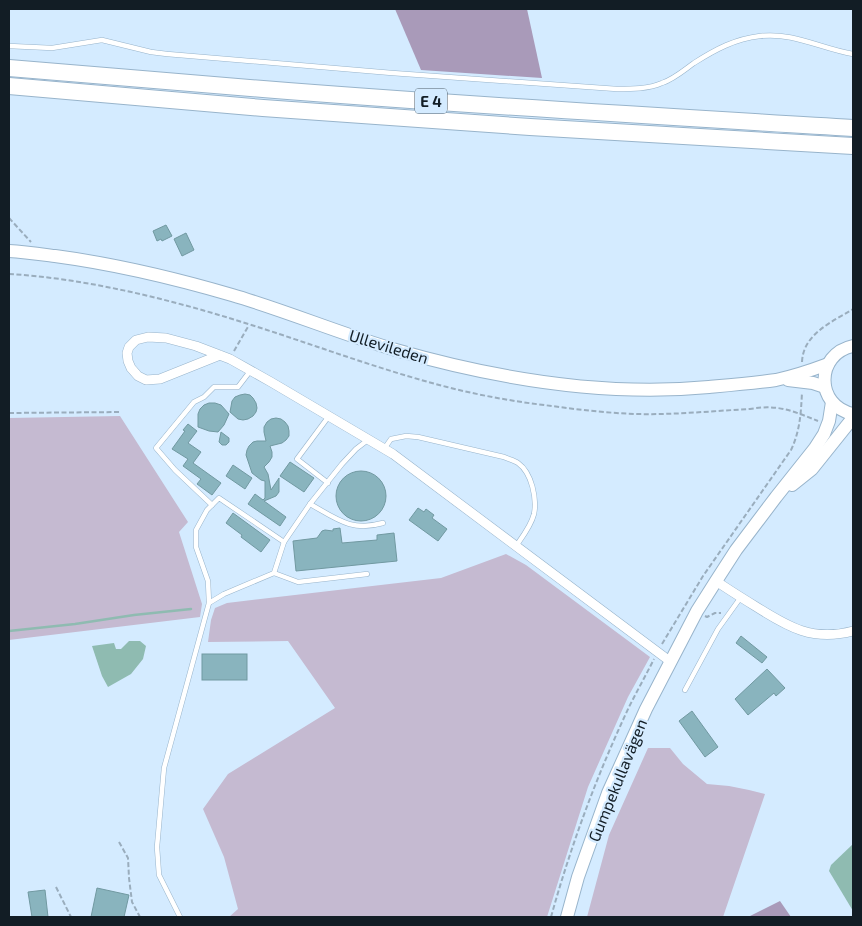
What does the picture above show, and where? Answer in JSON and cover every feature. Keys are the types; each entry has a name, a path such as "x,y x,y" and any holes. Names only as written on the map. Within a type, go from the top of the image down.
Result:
{"highway":[{"name":"E 4","path":"9,68 244,88 853,128"},
{"name":"E 4","path":"9,86 273,109 640,134 853,146"}],"main road":[{"name":"Ullevileden","path":"9,250 121,267 187,282 233,295 395,349 452,365 511,378 581,387 635,390 688,389 778,379 828,364"},
{"path":"853,346 837,353 828,364 825,375 825,388 832,402 841,410 853,414"},
{"name":"Ullevileden","path":"778,379 813,383 825,388"},
{"name":"Gumpekullavägen","path":"567,917 578,877 608,793 632,738 671,662 703,615 719,583 742,554 774,500 824,434 829,421 832,402"},
{"name":"Gumpekullavägen","path":"774,500 812,469 853,418"}],"street":[{"path":"220,355 160,378 146,380 138,376 131,368 127,353 129,347 136,340 148,337 166,338 220,355 251,370 369,439 413,468 671,662"},
{"path":"719,583 783,624 799,631 828,635 844,634 853,631"}],"lane":[{"path":"9,46 52,48 102,40 167,54 617,90 661,84 724,45 742,39 762,36 784,36 853,54"},
{"path":"212,505 175,470 156,448 194,402 204,398 214,387 238,387 251,370"},
{"path":"328,483 296,460 329,416"},
{"path":"384,449 391,439 406,436 418,437 517,462 531,482 535,505 530,525 516,546"},
{"path":"274,573 284,542 310,504 342,464 369,439"},
{"path":"180,917 159,875 157,847 164,768 209,603 208,581 196,547 196,530 207,510 218,498 284,542"},
{"path":"310,504 342,522 359,526 373,526 383,523"},
{"path":"209,603 224,594 274,573 298,582 367,574"},
{"path":"685,690 718,629 741,597"}],"path":[{"path":"9,218 44,255"},
{"path":"802,366 804,348 809,340 826,326 853,309"},
{"path":"230,359 250,325"},
{"path":"9,413 121,412"},
{"path":"801,414 822,423"},
{"path":"119,842 128,858 128,878 132,902 140,917"},
{"path":"56,886 71,917"}],"shaded area":[{"path":"395,9 527,9 542,78 421,70"},
{"path":"120,416 188,522 179,532 202,604 200,617 9,640 9,418"},
{"path":"506,554 526,565 650,657 628,697 588,787 547,917 229,917 238,909 224,857 203,809 228,774 335,708 288,641 208,642 215,608 227,603 441,578"},
{"path":"129,641 140,641 146,646 143,659 131,674 108,687 102,676 92,646 114,643 116,649 121,649"},
{"path":"648,748 670,748 683,764 707,784 729,786 765,794 723,917 587,917 609,835"},
{"path":"853,844 853,911 829,871 831,865"},
{"path":"780,901 791,917 748,917"}],"building":[{"path":"166,225 172,236 162,241 161,239 157,241 153,231"},
{"path":"186,233 194,250 182,256 174,239"},
{"path":"245,394 253,398 257,408 253,416 243,420 238,419 230,412 232,401 235,397"},
{"path":"209,403 221,405 229,414 218,432 198,427 200,409"},
{"path":"271,419 281,419 288,426 289,436 282,443 270,446 272,457 264,467 268,474 271,490 279,478 279,492 276,496 264,501 286,517 280,526 248,504 255,494 263,500 265,498 265,481 252,473 246,455 249,446 253,442 266,441 264,427"},
{"path":"188,424 197,431 188,443 201,452 193,463 221,483 212,495 197,484 201,479 183,466 188,459 172,449"},
{"path":"221,432 229,438 229,442 226,445 222,445 219,442"},
{"path":"290,462 314,478 304,492 280,476"},
{"path":"233,465 252,478 245,489 226,476"},
{"path":"361,471 370,473 381,482 386,496 384,505 375,516 361,521 352,519 341,510 336,496 338,487 347,476"},
{"path":"418,508 424,512 426,509 434,515 432,518 447,529 438,541 409,520"},
{"path":"233,513 270,540 261,552 226,523"},
{"path":"340,528 342,543 377,540 377,535 394,533 397,561 296,571 293,541 317,538 322,531 333,531 333,529"},
{"path":"741,636 767,657 762,663 736,643"},
{"path":"202,654 247,654 247,680 202,680"},
{"path":"767,669 785,688 776,696 774,693 748,715 735,699"},
{"path":"692,711 718,747 705,757 679,721"},
{"path":"97,888 129,895 124,917 91,917"},
{"path":"45,890 48,917 32,917 28,892"}],"waterway":[{"path":"9,631 191,609"}]}
